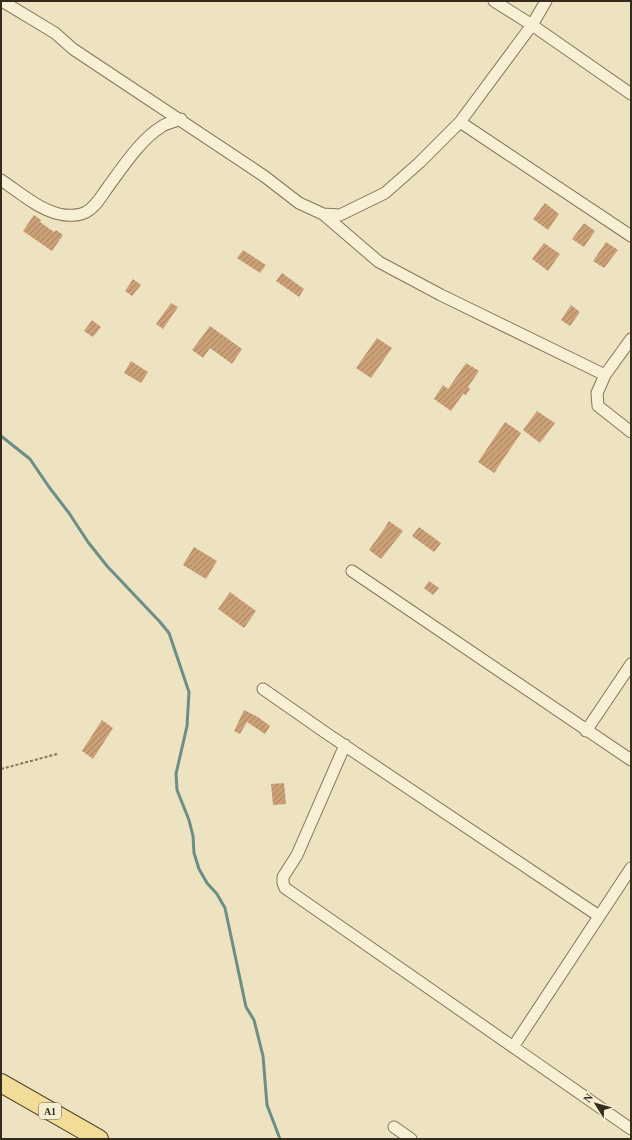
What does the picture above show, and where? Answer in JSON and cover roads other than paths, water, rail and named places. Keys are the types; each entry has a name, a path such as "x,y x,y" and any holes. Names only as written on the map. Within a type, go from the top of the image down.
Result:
{"main road":[{"name":"A1","path":"1,1083 99,1139"}],"street":[{"path":"2,1 55,33 73,49 90,61 181,119 264,176 299,203 323,214 379,262 441,295 605,375"},
{"path":"494,1 532,25 631,94"},
{"path":"323,214 340,215 384,193 419,164 460,122 532,25 546,1"},
{"path":"1,180 50,211 64,215 75,215 87,212 97,203 133,154 151,135 161,127 181,119"},
{"path":"460,122 631,236"},
{"path":"631,339 605,375 597,393 598,406 631,432"},
{"path":"352,571 586,731 631,760"},
{"path":"586,731 631,664"},
{"path":"263,689 599,916"},
{"path":"345,745 297,855 283,877 284,886 288,891 305,903 631,1129"},
{"path":"512,1047 631,868"},
{"path":"394,1127 411,1139"}],"waterway":[{"path":"1,436 30,459 88,542 107,566 169,633 189,692 187,726 176,774 177,790 189,820 193,836 194,853 199,869 225,908 246,1007 254,1020 263,1056 267,1105 280,1139"}]}
